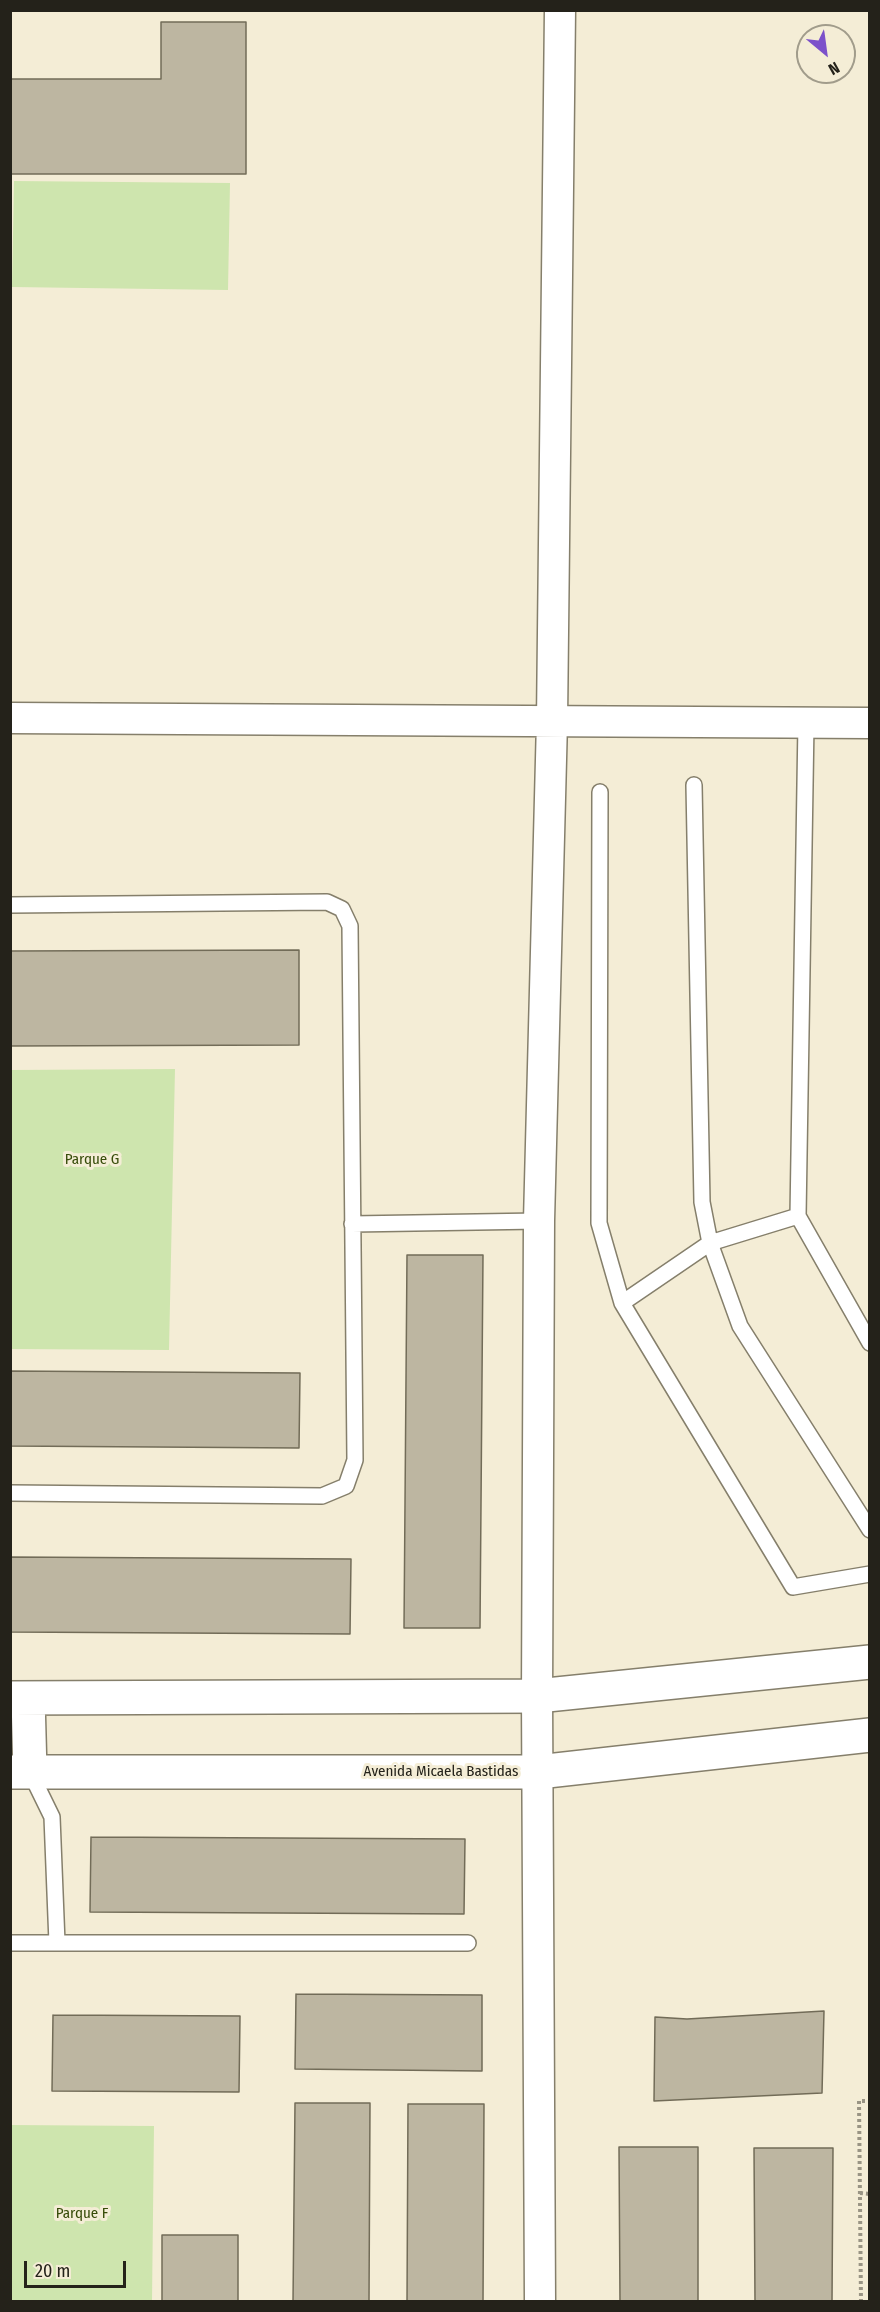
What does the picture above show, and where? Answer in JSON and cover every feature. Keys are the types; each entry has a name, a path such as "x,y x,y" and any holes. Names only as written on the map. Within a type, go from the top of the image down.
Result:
{"main road":[{"path":"20,1772 19,1698 537,1696 870,1662"},
{"name":"Avenida Micaela Bastidas","path":"20,1772 538,1772 870,1735"}],"street":[{"path":"540,2301 537,1696 539,1221 552,721 560,10"},
{"path":"10,718 870,723"}],"lane":[{"path":"806,723 798,1216 870,1342"},
{"path":"694,785 702,1202 710,1243 740,1326 870,1530"},
{"path":"600,792 599,1223 622,1303 793,1587 870,1574"},
{"path":"10,905 327,902 342,909 350,926 355,1460 346,1486 322,1496 10,1493"},
{"path":"622,1303 710,1243 798,1216"},
{"path":"352,1224 539,1221"},
{"path":"20,1772 52,1817 57,1943"},
{"path":"10,1943 468,1943"}],"path":[{"path":"861,2301 859,2101 870,2101"},
{"path":"860,2193 870,2194"}],"green space":[{"path":"14,181 230,183 228,290 12,287"},
{"name":"Parque G","path":"175,1069 169,1350 11,1349 11,1070"},
{"name":"Parque F","path":"11,2125 154,2126 152,2301 11,2301"}],"building":[{"path":"161,22 246,22 246,174 10,174 10,79 161,79"},
{"path":"299,950 299,1045 10,1046 10,951"},
{"path":"407,1255 483,1255 480,1628 404,1628"},
{"path":"10,1371 300,1373 299,1448 10,1446"},
{"path":"10,1557 351,1559 350,1634 10,1632"},
{"path":"91,1837 465,1839 464,1914 90,1912"},
{"path":"296,1994 482,1995 482,2071 295,2069"},
{"path":"824,2011 822,2093 654,2101 655,2017 687,2019"},
{"path":"53,2015 240,2016 239,2092 52,2091"},
{"path":"295,2103 370,2103 369,2302 293,2302"},
{"path":"408,2104 484,2104 483,2302 407,2302"},
{"path":"619,2147 698,2147 698,2302 620,2302"},
{"path":"754,2148 833,2148 832,2302 755,2302"},
{"path":"162,2235 238,2235 238,2302 162,2302"}]}
